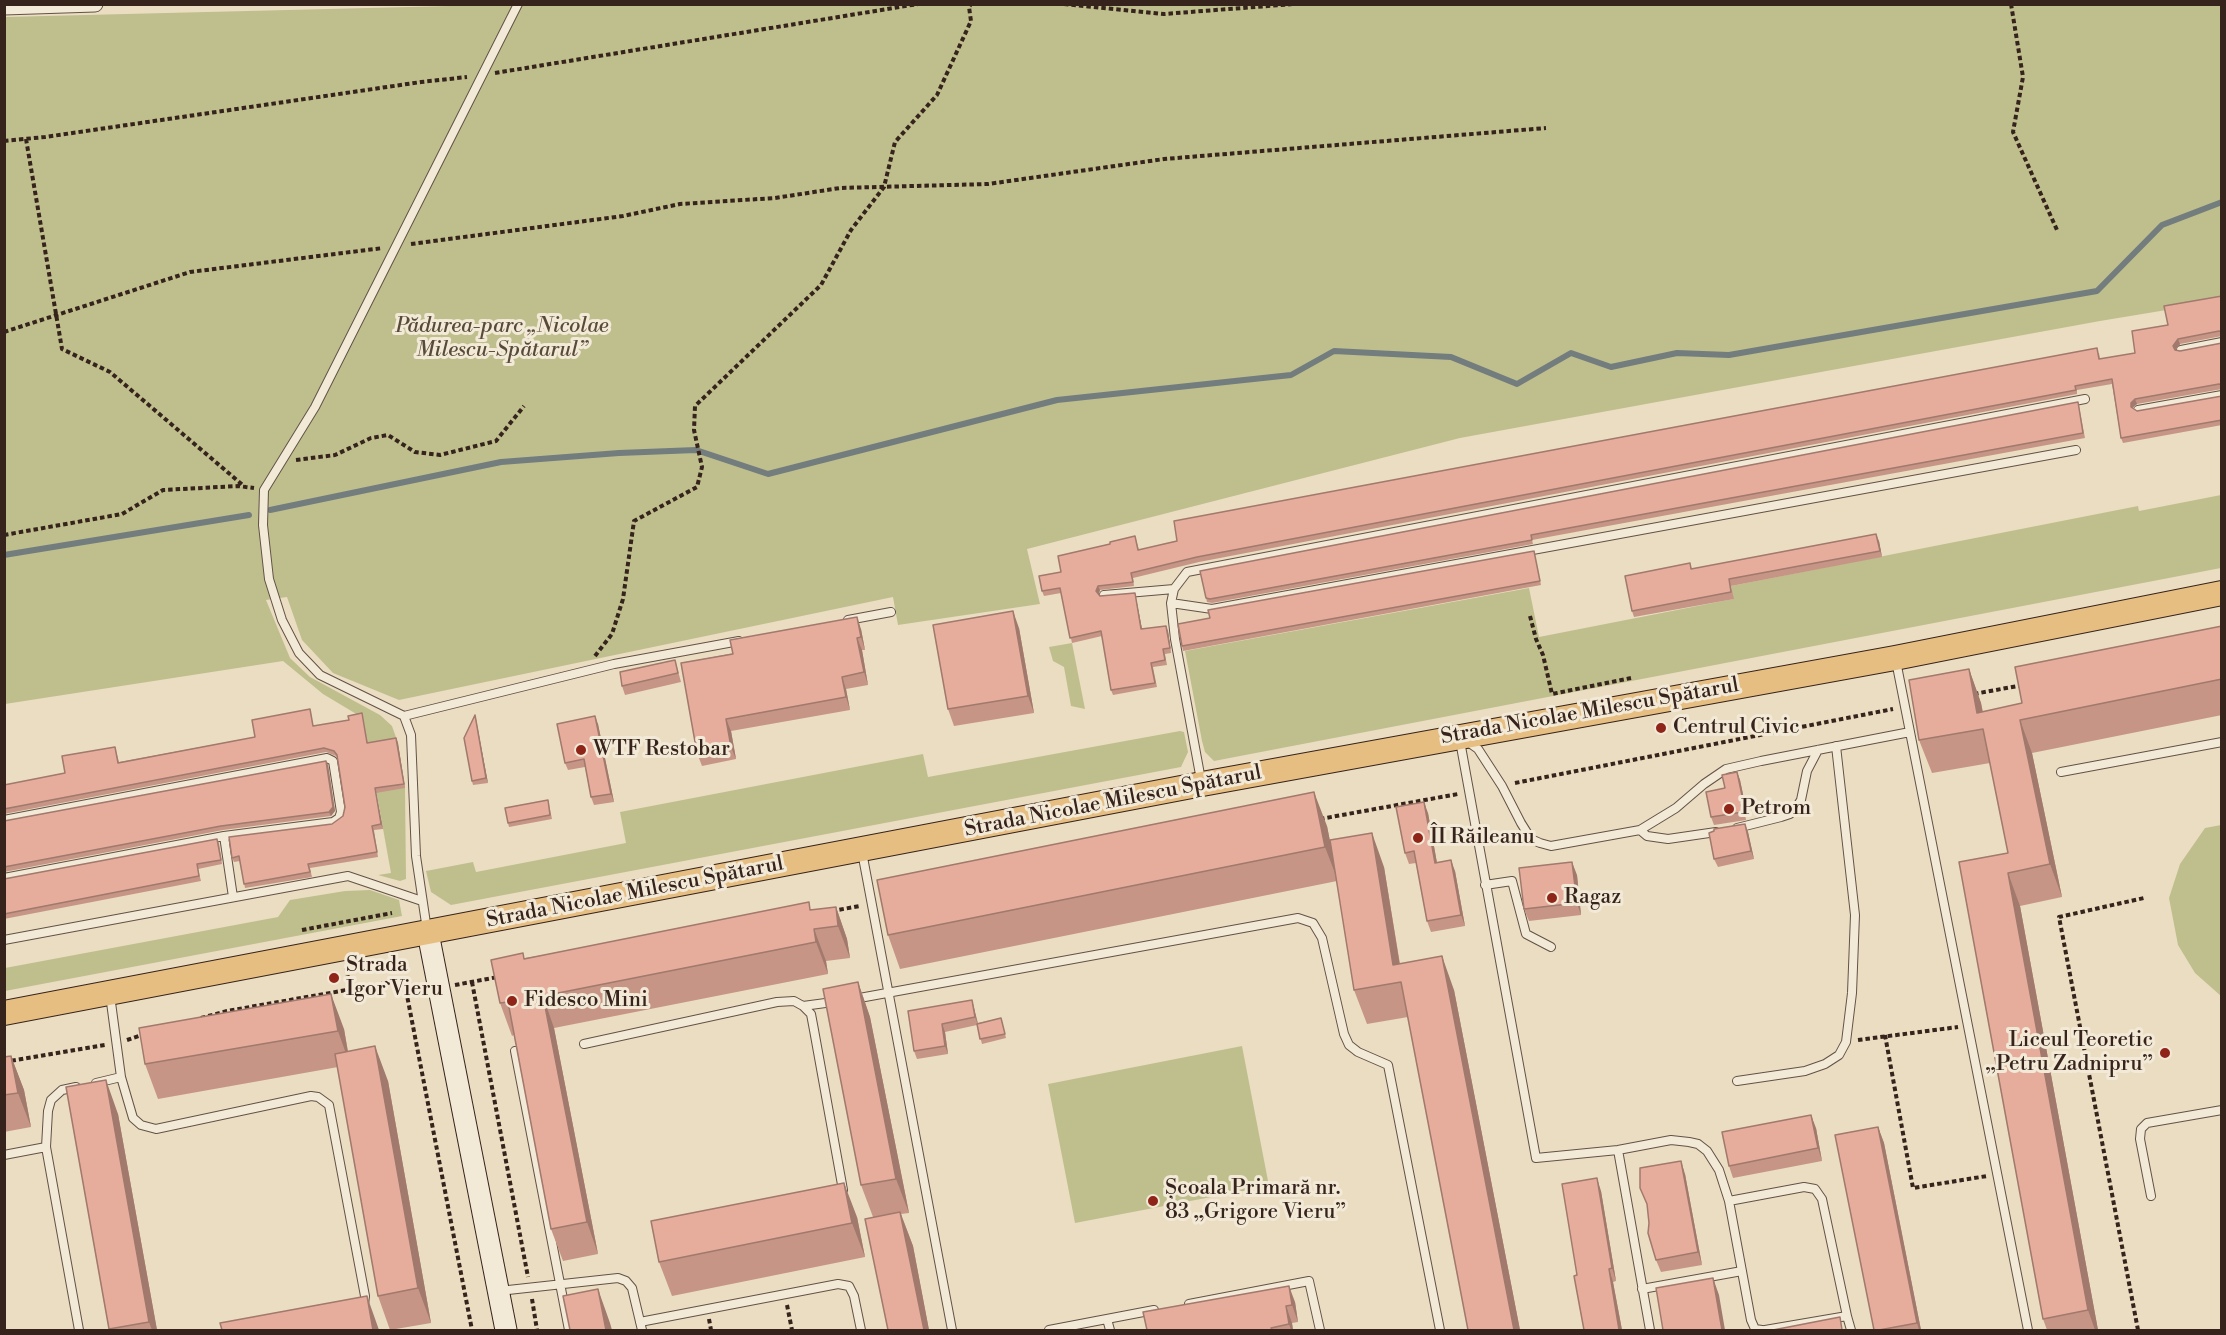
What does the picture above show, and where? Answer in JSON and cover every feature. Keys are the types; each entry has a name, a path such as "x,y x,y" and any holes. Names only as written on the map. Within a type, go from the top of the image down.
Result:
{"main road":[{"name":"Strada Nicolae Milescu Spătarul","path":"4,1013 1202,784 1895,658 2222,593"}],"street":[{"path":"4,7 95,4"},
{"path":"428,933 506,1330"}],"lane":[{"path":"518,4 315,407 264,490 263,525 269,579 282,620 299,653 320,675 404,717 583,672 753,638"},
{"path":"2181,350 2222,342"},
{"path":"2138,410 2222,395"},
{"path":"1202,784 1177,649 1171,603 1174,589 1186,572 2085,399"},
{"path":"1171,603 1212,609 2076,450"},
{"path":"1104,595 1174,589"},
{"path":"833,623 891,612"},
{"path":"1895,658 2028,1330"},
{"path":"404,717 411,735 416,856 428,933"},
{"path":"1459,736 1478,749 1531,838 1551,846 1640,830 1676,808 1704,784 1726,770 1910,732"},
{"path":"1459,736 1536,1158 1618,1150 1671,1140 1698,1144 1707,1151 1719,1170 1729,1201 1751,1320 1755,1329 1764,1330 1847,1316"},
{"path":"2061,772 2222,742"},
{"path":"1737,1081 1805,1071 1825,1064 1839,1055 1846,1042 1852,993 1855,915 1836,746"},
{"path":"1640,830 1647,836 1668,839 1749,826 1790,814 1801,800 1807,771 1818,750"},
{"path":"4,820 327,758 333,761 341,812 339,818 333,822 224,836 4,878"},
{"path":"224,836 233,897"},
{"path":"861,850 952,1330"},
{"path":"4,940 348,876 422,901"},
{"path":"1485,885 1512,881 1526,934 1551,947"},
{"path":"803,1006 887,994 1298,918 1313,923 1322,938 1344,1034 1349,1045 1358,1052 1389,1065 1440,1330"},
{"path":"110,993 121,1077 133,1118 141,1125 156,1129 311,1096 324,1101 332,1112 365,1296 365,1303 359,1313"},
{"path":"584,1044 777,1002 794,1001 803,1006 811,1014 843,1190"},
{"path":"515,1052 569,1330"},
{"path":"79,1330 46,1147 49,1105 54,1096 62,1090 121,1077"},
{"path":"2151,1196 2140,1139 2141,1129 2147,1123 2222,1110"},
{"path":"4,1155 46,1147"},
{"path":"1618,1150 1650,1330"},
{"path":"1729,1201 1804,1187 1815,1189 1822,1199 1851,1330"},
{"path":"1642,1289 1742,1271"},
{"path":"497,1291 618,1278 626,1281 632,1288 641,1326 785,1293 838,1284 849,1286 854,1296 861,1330"},
{"path":"1175,1306 1310,1281 1320,1330"},
{"path":"1049,1330 1164,1308"},
{"path":"1107,1319 1110,1330"}],"path":[{"path":"4,141 482,75 918,4"},
{"path":"583,672 612,634 623,599 634,521 697,488 702,465 696,438 695,406 821,285 850,230 884,187 895,142 937,95 971,21 970,4"},
{"path":"1064,4 1164,14 1294,4"},
{"path":"2010,4 2023,77 2013,132 2057,230"},
{"path":"4,332 190,272 623,216 680,204 776,198 840,188 988,184 1164,159 1546,128"},
{"path":"26,139 62,348 110,372 245,487"},
{"path":"281,462 335,455 371,438 387,435 415,452 440,455 496,441 524,406"},
{"path":"4,535 122,514 163,490 245,487 264,490"},
{"path":"1530,616 1543,655 1552,694 1631,678"},
{"path":"1964,696 2034,683"},
{"path":"1502,786 1905,707"},
{"path":"1309,822 1468,792"},
{"path":"2138,1330 2059,916 2144,898"},
{"path":"824,913 871,904"},
{"path":"302,930 392,913"},
{"path":"407,993 507,975"},
{"path":"197,1019 249,1007 404,980 472,1330"},
{"path":"472,982 537,1330"},
{"path":"1856,1040 1968,1026"},
{"path":"4,1062 116,1043 146,1033"},
{"path":"1885,1035 1913,1188 1997,1175"},
{"path":"785,1293 792,1330"}],"green space":[{"name":"Pădurea-parc „Nicolae Milescu-Spătarul”","path":"529,4 2221,5 2221,301 1460,438 1027,549 1040,604 898,625 893,597 399,700 333,673 302,640 287,597 266,600 290,658 310,677 380,715 392,726 398,743 405,788 406,879 400,881 378,875 391,873 363,718 323,694 283,661 5,704 5,17"},
{"path":"2221,495 2221,568 1214,761 1205,752 1202,741 1185,651 1529,588 1539,637 1733,599 1731,586 2138,506 2139,511"},
{"path":"1072,643 1085,709 1071,706 1064,667 1053,661 1049,647"},
{"path":"1184,732 1188,752 1181,767 451,905 431,892 426,871 473,862 476,872 626,843 620,812 923,754 928,777"},
{"path":"2222,825 2221,996 2195,973 2178,945 2169,898 2180,864 2205,828"},
{"path":"370,890 399,900 402,916 5,991 5,968 278,917 290,900 345,891"},
{"path":"1242,1046 1269,1186 1075,1223 1048,1084"}],"building":[{"path":"2222,296 2222,332 2178,339 2173,346 2175,350 2180,351 2222,343 2222,385 2135,399 2131,407 2137,411 2222,396 2222,420 2121,438 2112,379 2075,386 2076,390 1197,557 1131,573 1133,582 1098,586 1096,591 1100,596 1135,593 1141,629 1166,626 1170,648 1163,649 1165,660 1151,663 1155,683 1111,690 1101,631 1070,638 1060,588 1042,591 1039,576 1061,572 1058,556 1135,536 1138,550 1177,541 1174,521 2097,348 2099,359 2135,353 2132,331 2168,325 2164,306"},
{"path":"2078,402 2083,433 1531,535 1532,540 1210,599 1206,598 1200,571"},
{"path":"1876,534 1880,551 1729,579 1731,592 1632,611 1625,576 1690,563 1691,569"},
{"path":"1534,551 1540,581 1182,646 1178,624 1210,618 1208,610"},
{"path":"1013,611 1028,696 948,709 933,625"},
{"path":"857,617 861,637 857,638 864,672 842,677 846,697 726,719 731,747 697,753 681,663 733,654 730,640"},
{"path":"2222,626 2222,679 2020,720 2050,864 2008,873 2088,1310 2043,1319 1959,862 2008,853 1983,729 1919,740 1909,680 1969,669 1977,713 2022,703 2015,667"},
{"path":"675,660 678,673 622,686 620,672"},
{"path":"310,709 313,726 349,720 348,716 362,713 367,743 396,738 404,784 375,788 381,824 372,826 377,852 308,864 310,872 244,884 239,856 232,858 229,837 332,824 343,816 345,807 337,755 334,751 324,748 4,809 4,785 65,773 62,756 115,747 118,763 255,737 252,720"},
{"path":"475,715 486,778 472,781 464,738"},
{"path":"595,716 611,794 591,797 584,759 565,763 557,724"},
{"path":"326,761 333,807 329,812 221,826 4,867 4,821"},
{"path":"1737,772 1744,805 1741,805 1743,812 1711,817 1706,792 1725,788 1722,775"},
{"path":"1314,792 1325,847 888,935 877,880"},
{"path":"548,800 550,815 508,823 505,808"},
{"path":"1424,802 1435,863 1451,860 1461,915 1427,921 1414,851 1405,853 1396,807"},
{"path":"1745,824 1751,851 1714,859 1709,833 1714,829"},
{"path":"1372,833 1393,965 1442,956 1514,1330 1468,1330 1401,982 1354,990 1330,840"},
{"path":"217,839 221,860 197,864 199,876 4,914 4,879"},
{"path":"1572,862 1577,903 1524,909 1519,868"},
{"path":"809,902 810,910 836,907 838,926 814,929 816,942 543,996 587,1222 551,1229 508,1002 500,1003 491,960 523,953 524,959"},
{"path":"858,982 896,1179 861,1185 823,989"},
{"path":"331,994 338,1031 145,1064 139,1028"},
{"path":"972,1000 975,1017 942,1024 945,1046 914,1051 908,1011"},
{"path":"1001,1018 1005,1034 980,1039 977,1024"},
{"path":"375,1046 418,1288 378,1296 335,1054"},
{"path":"11,1056 18,1093 4,1095 4,1057"},
{"path":"106,1080 149,1322 109,1329 66,1087"},
{"path":"1811,1115 1818,1148 1729,1166 1722,1132"},
{"path":"1878,1127 1917,1323 1874,1330 1835,1135"},
{"path":"1681,1161 1698,1252 1656,1260 1648,1233 1647,1204 1640,1188 1640,1168"},
{"path":"1597,1178 1612,1268 1609,1269 1619,1330 1584,1330 1574,1276 1577,1275 1562,1184"},
{"path":"844,1183 852,1223 659,1262 651,1221"},
{"path":"900,1212 924,1330 888,1330 865,1219"},
{"path":"1713,1278 1722,1330 1663,1330 1656,1288"},
{"path":"1289,1286 1292,1305 1286,1306 1289,1324 1271,1328 1272,1330 1147,1330 1143,1312"},
{"path":"598,1289 606,1330 570,1330 563,1296"},
{"path":"367,1296 373,1330 222,1330 220,1323"},
{"path":"1840,1317 1842,1330 1773,1330"}],"waterway":[{"path":"270,510 501,462 619,453 696,450 768,474 1057,400 1291,375 1334,351 1451,357 1517,384 1571,353 1611,367 1677,353 1729,355 2097,291 2162,225 2222,202"},
{"path":"4,555 249,515"}],"place":[{"name":"Centrul Civic","path":"1661,728"},
{"name":"WTF Restobar","path":"581,750"},
{"name":"Petrom","path":"1729,809"},
{"name":"ÎI Răileanu","path":"1418,838"},
{"name":"Ragaz","path":"1552,898"},
{"name":"Strada Igor Vieru","path":"334,978"},
{"name":"Fidesco Mini","path":"512,1001"},
{"name":"Liceul Teoretic „Petru Zadnipru”","path":"2165,1053"},
{"name":"Școala Primară nr. 83 „Grigore Vieru”","path":"1153,1201"}]}
